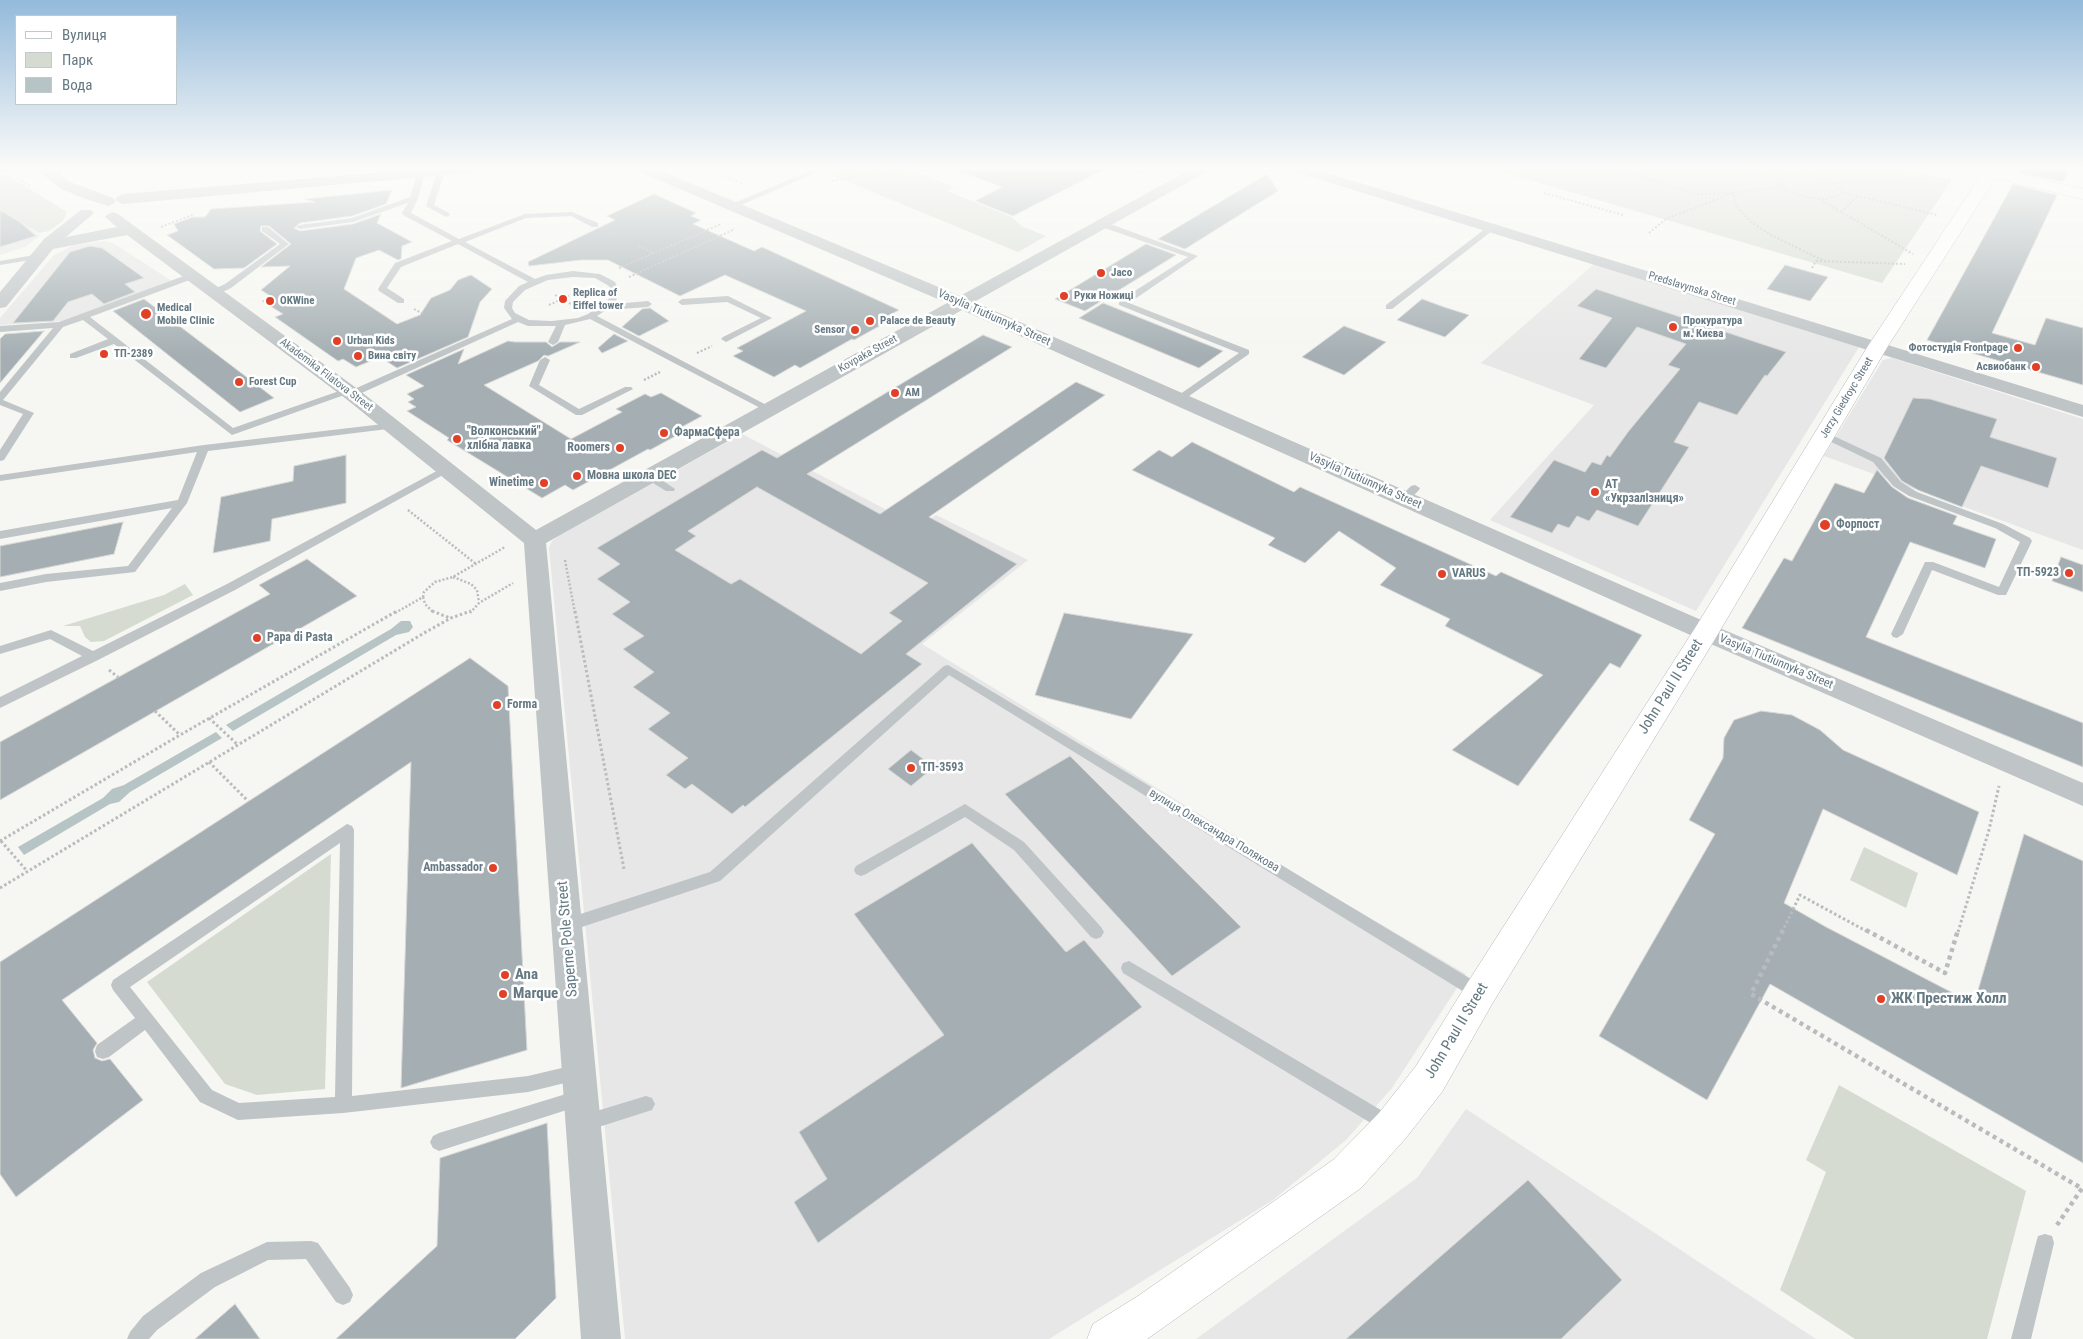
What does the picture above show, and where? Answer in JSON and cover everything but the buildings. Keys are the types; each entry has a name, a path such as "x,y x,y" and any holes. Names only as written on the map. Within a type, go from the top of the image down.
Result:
{"street":[{"path":"0,303 46,248 64,231"},
{"path":"46,248 75,231"},
{"path":"46,248 123,231"},
{"name":"Akademika Filatova Street","path":"132,231 350,392 446,469 522,542"},
{"name":"Vasylia Tiutiunnyka Street","path":"773,231 960,303 1179,399 1410,493 1706,632 2083,795"},
{"name":"Kovpaka Street","path":"522,542 649,476 1089,231"},
{"name":"Predslavynska Street","path":"1508,231 2083,411"},
{"name":"Jerzy Giedroyc Street","path":"1706,632 1949,231"},
{"name":"Saperne Pole Street","path":"522,542 567,925 602,1339"},
{"name":"John Paul II Street","path":"1108,1339 1153,1312 1348,1174 1392,1126 1429,1079 1480,992 1706,632"}],"lane":[{"path":"214,292 228,286 285,244 268,231"},
{"path":"439,231 534,282"},
{"path":"401,301 382,289 398,265 486,231"},
{"path":"1124,231 1194,256 1122,303 1246,352 1179,399"},
{"path":"1390,307 1487,231"},
{"path":"0,263 46,248"},
{"path":"573,274 597,276 612,284 615,290 614,297 606,307 591,316 561,324 539,324 518,319 511,314 508,308 509,301 514,294 534,282 546,278 573,274"},
{"path":"0,329 60,325 192,276"},
{"path":"682,302 728,298 768,318 726,339"},
{"path":"606,307 648,304"},
{"path":"84,316 232,432 350,392 518,319"},
{"path":"591,316 769,409"},
{"path":"553,342 561,324"},
{"path":"0,458 29,413 0,400 60,325"},
{"path":"73,356 115,340"},
{"path":"545,360 534,386 580,413 628,389"},
{"path":"0,478 204,448 392,426"},
{"path":"1824,435 1877,460 1897,484 1913,494 1999,526 2026,542 2002,592 1929,565 1897,634"},
{"path":"0,587 46,578 131,569 182,503 204,448"},
{"path":"0,703 231,587 446,469"},
{"path":"649,476 670,489"},
{"path":"0,534 182,503"},
{"path":"0,650 51,634 94,657"},
{"name":"вулиця Олександра Полякова","path":"567,925 715,877 948,669 1480,992"},
{"path":"861,870 965,810 1019,846 1096,932"},
{"path":"343,1105 347,830 119,985 206,1096 238,1112 343,1105 528,1084 581,1097 646,1104"},
{"path":"1129,968 1392,1126"},
{"path":"103,1051 147,1019"},
{"path":"439,1142 581,1097"},
{"path":"2021,1339 2045,1243"},
{"path":"137,1339 150,1323 208,1280 267,1251 311,1250 343,1295"}],"path":[{"path":"615,270 654,253 694,231"},
{"path":"628,278 731,231"},
{"path":"1765,231 1826,262"},
{"path":"1875,231 1914,254"},
{"path":"639,246 654,253"},
{"path":"1812,268 1816,261 1907,264"},
{"path":"552,292 572,304"},
{"path":"542,308 578,292"},
{"path":"393,498 476,564"},
{"path":"28,871 0,841 209,718 422,597 424,592 435,582 453,577 522,542"},
{"path":"563,551 624,869"},
{"path":"453,577 471,584 477,590 480,602"},
{"path":"0,888 451,618 470,613 480,602 518,580"},
{"path":"422,597 432,612 451,618"},
{"path":"155,711 180,735"},
{"path":"209,718 238,745"},
{"path":"209,762 248,801"},
{"path":"1997,794 1989,830 1944,973 1800,895 1751,994 2082,1188 2045,1243"}],"shaded area":[{"path":"0,231 35,231 40,236 25,247 0,255"},
{"path":"105,241 113,243 172,281 62,321 0,325 0,318 54,255 74,245"},
{"path":"1594,264 1859,347 1696,611 1490,520 1594,405 1481,363"},
{"path":"1892,358 2083,419 2083,550 1824,456 1883,360"},
{"path":"742,434 919,527 936,515 1028,560 922,644 1326,892 1466,974 1392,1088 1346,1140 1273,1200 1049,1339 625,1339 549,548 552,541 560,535"},
{"path":"1466,1109 1816,1339 1196,1339 1417,1178"}],"green space":[{"path":"968,231 1035,231 1046,236 1018,252"},
{"path":"1706,231 1917,231 1882,283"},
{"path":"185,584 193,595 104,641 91,642 85,637 80,626 63,626 164,595"},
{"path":"1864,847 1918,873 1906,908 1850,880"},
{"path":"331,854 325,1089 257,1095 225,1084 147,982"},
{"path":"1839,1085 2026,1191 1987,1339 1855,1339 1780,1290 1826,1172 1806,1160"}],"water":[{"path":"401,621 410,621 413,627 409,632 396,635 233,731 226,725 391,629"},
{"path":"216,732 222,738 130,792 119,802 110,804 24,855 18,847 103,798 112,789 124,785"}],"place":[{"name":"Jaco","path":"1101,273"},
{"name":"Руки Ножиці","path":"1064,296"},
{"name":"Replica of Eiffel tower","path":"563,299"},
{"name":"OKWine","path":"270,301"},
{"name":"Medical Mobile Clinic","path":"146,314"},
{"name":"Palace de Beauty","path":"870,321"},
{"name":"Прокуратура м. Києва","path":"1673,327"},
{"name":"Sensor","path":"855,330"},
{"name":"Urban Kids","path":"337,341"},
{"name":"Фотостудія Frontpage","path":"2018,348"},
{"name":"ТП-2389","path":"104,354"},
{"name":"Вина світу","path":"358,356"},
{"name":"Асвиобанк","path":"2036,367"},
{"name":"Forest Cup","path":"239,382"},
{"name":"AM","path":"895,393"},
{"name":"ФармаСфера","path":"664,433"},
{"name":"\"Волконський\" хлібна лавка","path":"457,439"},
{"name":"Roomers","path":"620,448"},
{"name":"Мовна школа DEC","path":"577,476"},
{"name":"Winetime","path":"544,483"},
{"name":"АТ «Укрзалізниця»","path":"1595,492"},
{"name":"Форпост","path":"1825,525"},
{"name":"ТП-5923","path":"2069,573"},
{"name":"VARUS","path":"1442,574"},
{"name":"Papa di Pasta","path":"257,638"},
{"name":"Forma","path":"497,705"},
{"name":"ТП-3593","path":"911,768"},
{"name":"Ambassador","path":"493,868"},
{"name":"Ana","path":"505,975"},
{"name":"Marque","path":"503,994"},
{"name":"ЖК Престиж Холл","path":"1881,999"}]}
